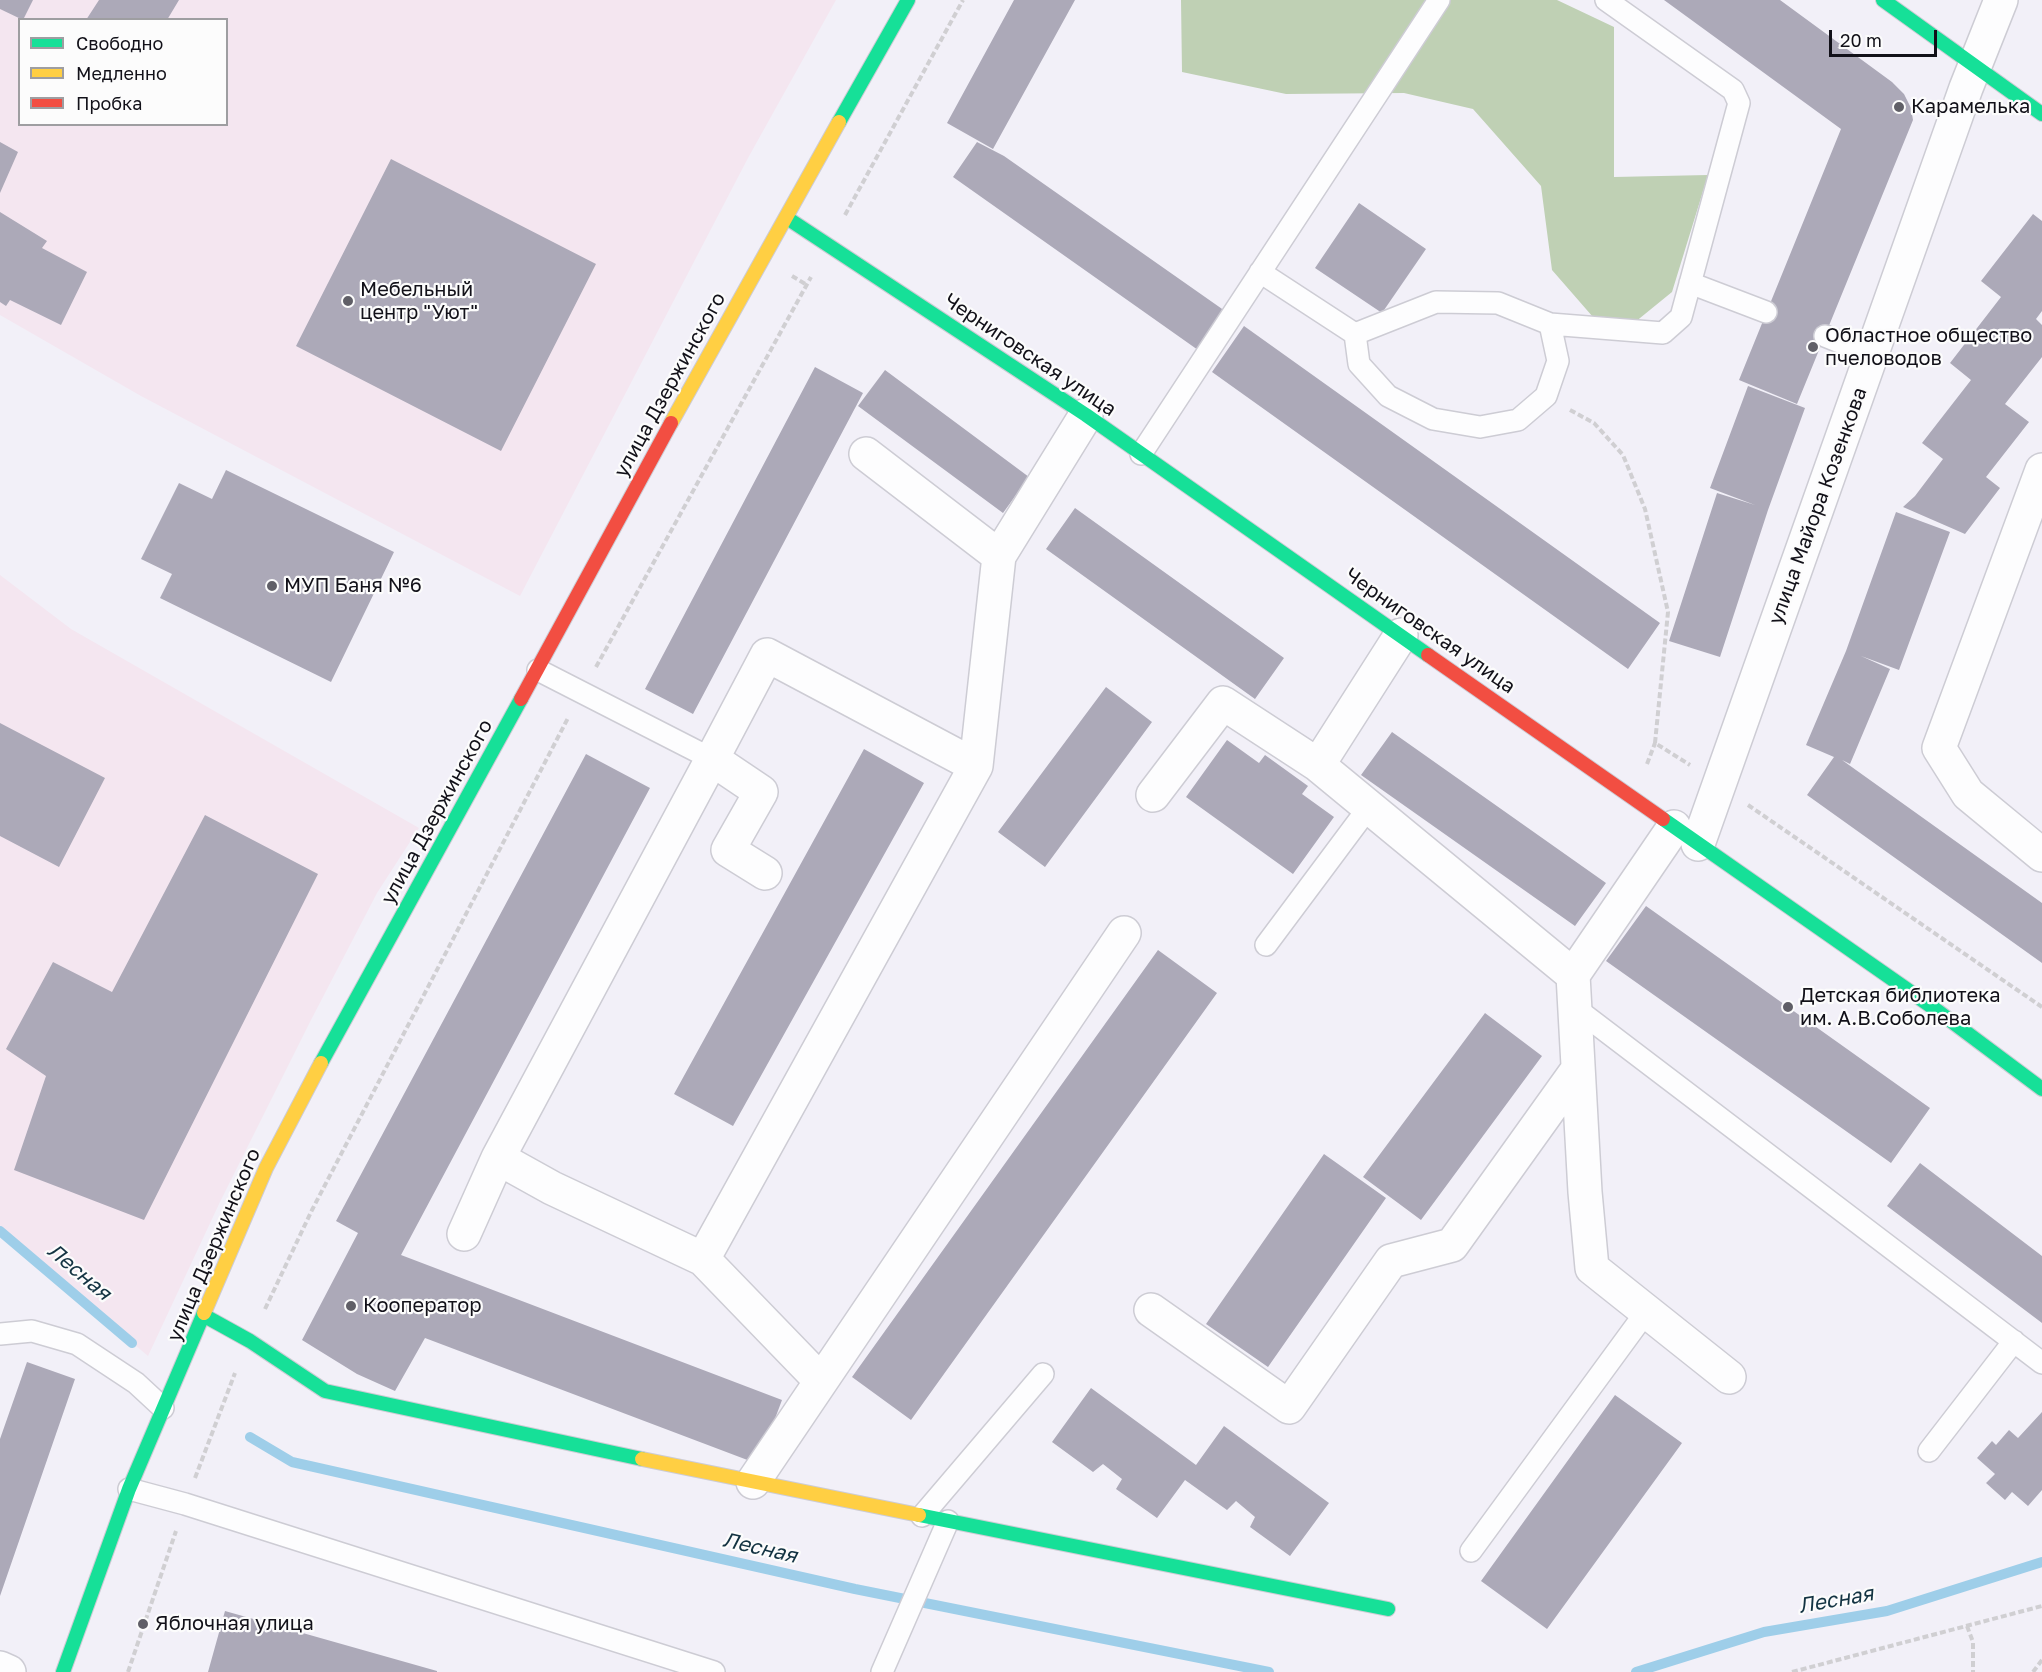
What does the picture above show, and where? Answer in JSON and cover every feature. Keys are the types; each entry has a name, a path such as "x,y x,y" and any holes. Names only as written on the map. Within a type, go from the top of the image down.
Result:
{"main road":[{"name":"улица Дзержинского","path":"63,1672 129,1490 266,1168 366,979 538,670 704,363 908,0"},
{"path":"1883,0 2042,114"},
{"name":"Черниговская улица","path":"787,218 830,244 1086,415 1935,1009 2042,1089"},
{"path":"204,1315 249,1341 325,1391 753,1482 1388,1609"}],"street":[{"name":"улица Майора Козенкова","path":"1573,975 1686,836 1872,355 1975,64 2001,0"},
{"path":"703,1259 976,766 999,556 1086,415"},
{"path":"866,454 999,556"},
{"path":"2042,470 1939,748 1968,794 2042,855"},
{"path":"1318,765 1401,635"},
{"path":"464,1234 498,1158 767,655 976,766"},
{"path":"1153,795 1223,703 1318,765 1573,975 1592,1268 1730,1377"},
{"path":"712,759 761,792 728,850 765,873"},
{"path":"753,1482 1124,933"},
{"path":"1151,1310 1289,1407 1391,1261 1452,1245 1578,1070"},
{"path":"498,1158 552,1188 703,1259 821,1381"},
{"path":"0,1668 9,1672"}],"lane":[{"path":"1141,454 1439,0"},
{"path":"1355,334 1436,302 1498,303 1550,324 1663,333 1681,317 1739,103 1733,90 1606,0"},
{"path":"1260,272 1355,334 1359,364 1388,396 1433,419 1480,428 1518,420 1546,396 1558,361 1550,324"},
{"path":"1690,283 1766,312"},
{"path":"1825,336 1872,355"},
{"path":"538,670 712,759"},
{"path":"1266,945 1370,807"},
{"path":"1574,1007 2042,1363"},
{"path":"1472,1551 1646,1312"},
{"path":"0,1334 32,1331 76,1344 136,1383 163,1407"},
{"path":"1929,1451 2014,1341"},
{"path":"922,1516 1043,1374"},
{"path":"129,1490 185,1504 714,1672"},
{"path":"882,1672 948,1521"}],"path":[{"path":"128,1672 185,1504 249,1341 312,1210 582,692 963,0"},
{"path":"1792,1672 2042,1606"},
{"path":"1967,1626 1973,1642 1973,1672"},
{"path":"2033,1672 2042,1660"},
{"path":"1823,1664 1825,1672"}],"shaded area":[{"path":"0,0 836,0 748,158 520,596 141,396 0,315"},
{"path":"0,575 71,629 419,828 377,893 311,1020 219,1204 148,1356 0,1231"}],"green space":[{"path":"1181,0 1557,0 1614,27 1614,177 1708,175 1672,292 1613,340 1552,270 1541,186 1473,109 1404,93 1286,94 1182,72"}],"building":[{"path":"0,0 33,0 24,18 19,18 0,9"},
{"path":"99,0 179,0 168,18 87,18"},
{"path":"1014,0 1075,0 993,149 947,123"},
{"path":"1664,0 1780,0 1892,82 1904,94 1911,108 1913,120 1797,404 1739,380 1841,129"},
{"path":"0,142 18,152 0,193"},
{"path":"977,142 1004,156 1225,311 1198,350 953,177"},
{"path":"391,159 596,264 501,451 296,346"},
{"path":"1359,203 1426,249 1382,313 1315,268"},
{"path":"0,212 47,241 42,248 87,272 61,325 10,300 6,306 0,302"},
{"path":"2033,214 2042,221 2042,311 2036,319 2042,325 2042,357 2005,404 2029,422 1986,477 2000,488 1965,534 1903,507 1915,496 1943,459 1922,443 1971,380 1950,363 2001,297 1981,281"},
{"path":"1244,326 1660,623 1628,669 1212,372"},
{"path":"815,367 863,393 693,714 645,689"},
{"path":"885,370 1029,477 1003,513 858,406"},
{"path":"1748,386 1805,408 1768,510 1720,657 1669,641 1717,493 1755,505 1710,488"},
{"name":"МУП Баня №6","path":"226,470 394,552 331,682 160,598 172,574 141,559 179,483 212,499"},
{"path":"1075,508 1284,658 1255,699 1046,549"},
{"path":"1896,512 1950,532 1899,670 1861,656 1890,669 1850,764 1842,760 2042,903 2042,963 1807,795 1834,757 1806,745 1846,651"},
{"path":"1106,687 1152,722 1045,867 998,832"},
{"path":"0,723 105,778 59,867 0,836"},
{"path":"1392,732 1606,883 1575,926 1361,775"},
{"path":"1227,740 1259,763 1265,755 1308,786 1302,794 1334,817 1293,874 1186,797"},
{"path":"864,749 924,783 733,1126 674,1094"},
{"path":"586,754 650,788 401,1255 782,1400 758,1464 425,1338 395,1391 357,1374 302,1340 358,1233 336,1221"},
{"path":"205,815 318,874 144,1220 14,1170 46,1076 6,1049 53,962 112,992"},
{"path":"1646,906 1930,1108 1891,1163 1606,961"},
{"path":"1158,950 1217,993 911,1420 852,1377"},
{"path":"1485,1013 1542,1056 1421,1220 1363,1177"},
{"path":"1324,1154 1386,1198 1268,1367 1206,1324"},
{"path":"1920,1163 2042,1256 2042,1323 1887,1206"},
{"path":"27,1362 75,1379 0,1596 0,1439"},
{"path":"1091,1388 1196,1465 1224,1426 1329,1503 1290,1556 1250,1527 1255,1517 1236,1501 1227,1510 1185,1480 1157,1518 1116,1489 1122,1479 1103,1464 1093,1472 1052,1442"},
{"path":"1615,1395 1682,1443 1547,1629 1481,1581"},
{"path":"2042,1412 2042,1490 2028,1506 2012,1492 2005,1500 1986,1483 1995,1474 1977,1458 1992,1441 1996,1445 2009,1430 2018,1438"},
{"path":"225,1611 437,1671 437,1672 208,1672"}],"waterway":[{"name":"Лесная","path":"0,1231 132,1343"},
{"name":"Лесная","path":"250,1437 292,1462 855,1589 1269,1672"},
{"name":"Лесная","path":"1636,1672 1764,1632 1887,1611 2042,1562"}],"traffic: fast":[{"path":"839,122 908,0"},
{"path":"1883,0 2042,114"},
{"path":"787,218 1086,415 1428,655"},
{"path":"321,1063 521,699"},
{"path":"1663,819 1935,1009 2042,1089"},
{"path":"63,1672 129,1489 204,1313"},
{"path":"203,1315 250,1341 325,1391 642,1459"},
{"path":"919,1515 1388,1609"}],"traffic: slow":[{"path":"671,423 839,122"},
{"path":"204,1313 266,1168 321,1063"},
{"path":"642,1459 919,1515"}],"traffic: jam":[{"path":"521,699 671,423"},
{"path":"1428,655 1663,819"}],"place":[{"name":"Карамелька","path":"1899,107"},
{"name":"Мебельный центр \"Уют\"","path":"348,301"},
{"name":"Областное общество пчеловодов","path":"1813,347"},
{"name":"МУП Баня №6","path":"272,586"},
{"name":"Детская библиотека им. А.В.Соболева","path":"1788,1007"},
{"name":"Кооператор","path":"351,1306"},
{"name":"Яблочная улица","path":"143,1624"}]}
